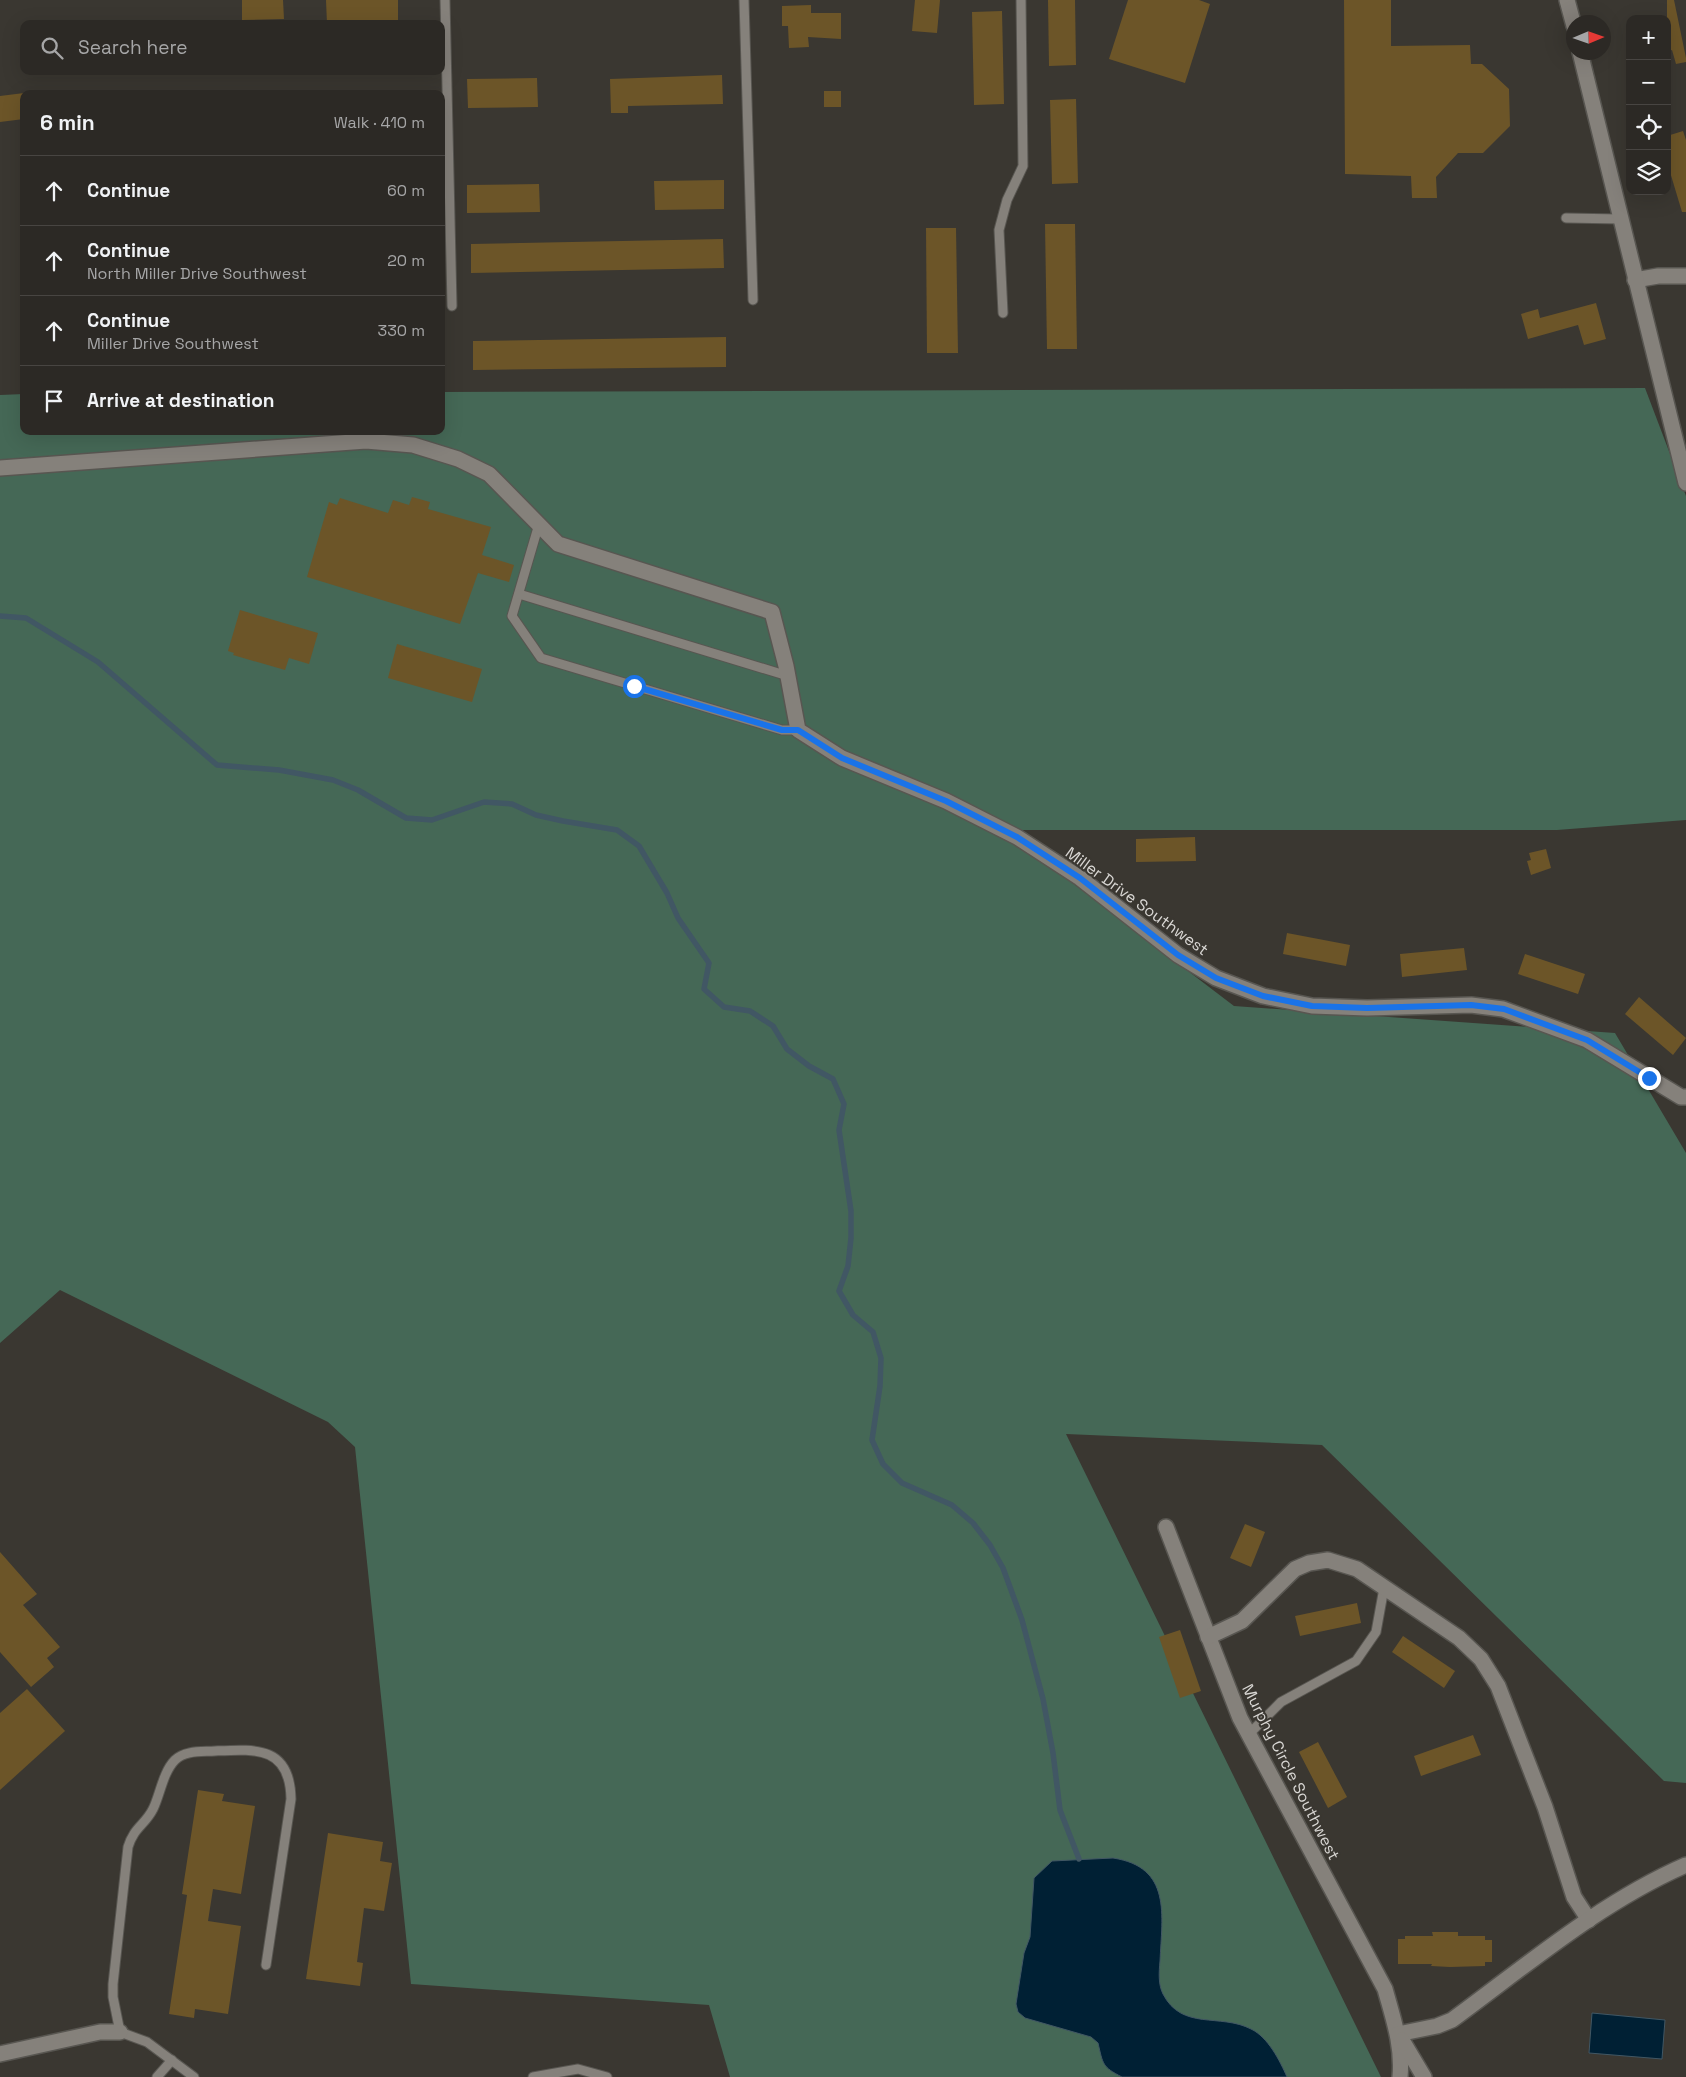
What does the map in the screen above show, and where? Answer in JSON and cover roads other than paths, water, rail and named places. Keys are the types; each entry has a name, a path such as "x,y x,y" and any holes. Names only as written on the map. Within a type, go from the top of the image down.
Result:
{"street":[{"path":"1567,0 1571,15"},
{"path":"1582,60 1634,280 1683,460 1686,483"},
{"path":"1634,280 1658,276 1686,276"},
{"path":"0,468 366,441 404,444 458,459 489,474 558,544 693,584 772,612 788,676 798,730"},
{"name":"Miller Drive Southwest","path":"798,730 835,754 946,801 1017,837 1080,878 1178,955 1216,978 1263,996 1312,1006 1367,1008 1471,1005 1504,1009 1587,1040 1681,1097 1686,1098"},
{"name":"Murphy Circle Southwest","path":"1166,1527 1208,1637 1249,1734 1384,1989 1398,2034"},
{"path":"1208,1637 1242,1621 1295,1569 1309,1562 1328,1560 1357,1568 1459,1638 1481,1659 1498,1686 1545,1807 1574,1897 1589,1920"},
{"path":"1398,2034 1437,2026 1452,2020 1589,1920 1660,1876 1686,1865"},
{"path":"0,2054 100,2032 120,2032"},
{"path":"1398,2034 1402,2062 1400,2077"},
{"path":"1398,2034 1424,2077"}],"lane":[{"path":"445,0 452,306"},
{"path":"744,0 753,300"},
{"path":"1003,313 999,230 1007,200 1023,166 1021,0"},
{"path":"1566,218 1620,219"},
{"path":"539,524 512,616 541,658 782,730 798,730"},
{"path":"518,594 788,676"},
{"path":"1249,1734 1281,1702 1356,1660 1376,1632 1384,1588"},
{"path":"194,2077 138,2037 120,2032 113,1997 128,1847 131,1836 152,1811 171,1766 186,1754 258,1751 282,1764 288,1774 291,1799 266,1964"},
{"path":"157,2077 172,2060"},
{"path":"533,2077 578,2069 607,2077"}],"water":[{"path":"1113,1858 1132,1863 1146,1871 1154,1882 1162,1911 1159,1969 1161,1990 1171,2005 1180,2013 1191,2017 1239,2024 1251,2029 1268,2043 1287,2077 1122,2077 1104,2064 1098,2043 1091,2037 1025,2018 1018,2012 1016,2004 1024,1953 1030,1937 1034,1878 1052,1861"},
{"path":"1592,2013 1665,2020 1662,2059 1589,2053"}],"waterway":[{"path":"0,616 26,618 98,662 217,765 279,770 333,780 358,790 406,818 432,820 484,802 512,804 536,815 617,830 639,846 667,893 678,918 709,963 704,989 724,1007 750,1011 773,1026 787,1049 809,1066 833,1079 844,1104 839,1130 851,1211 851,1238 848,1266 839,1291 853,1315 873,1332 881,1358 880,1386 872,1440 883,1464 902,1483 952,1505 973,1523 990,1545 1003,1568 1022,1620 1043,1699 1053,1753 1060,1810 1079,1859"}]}
